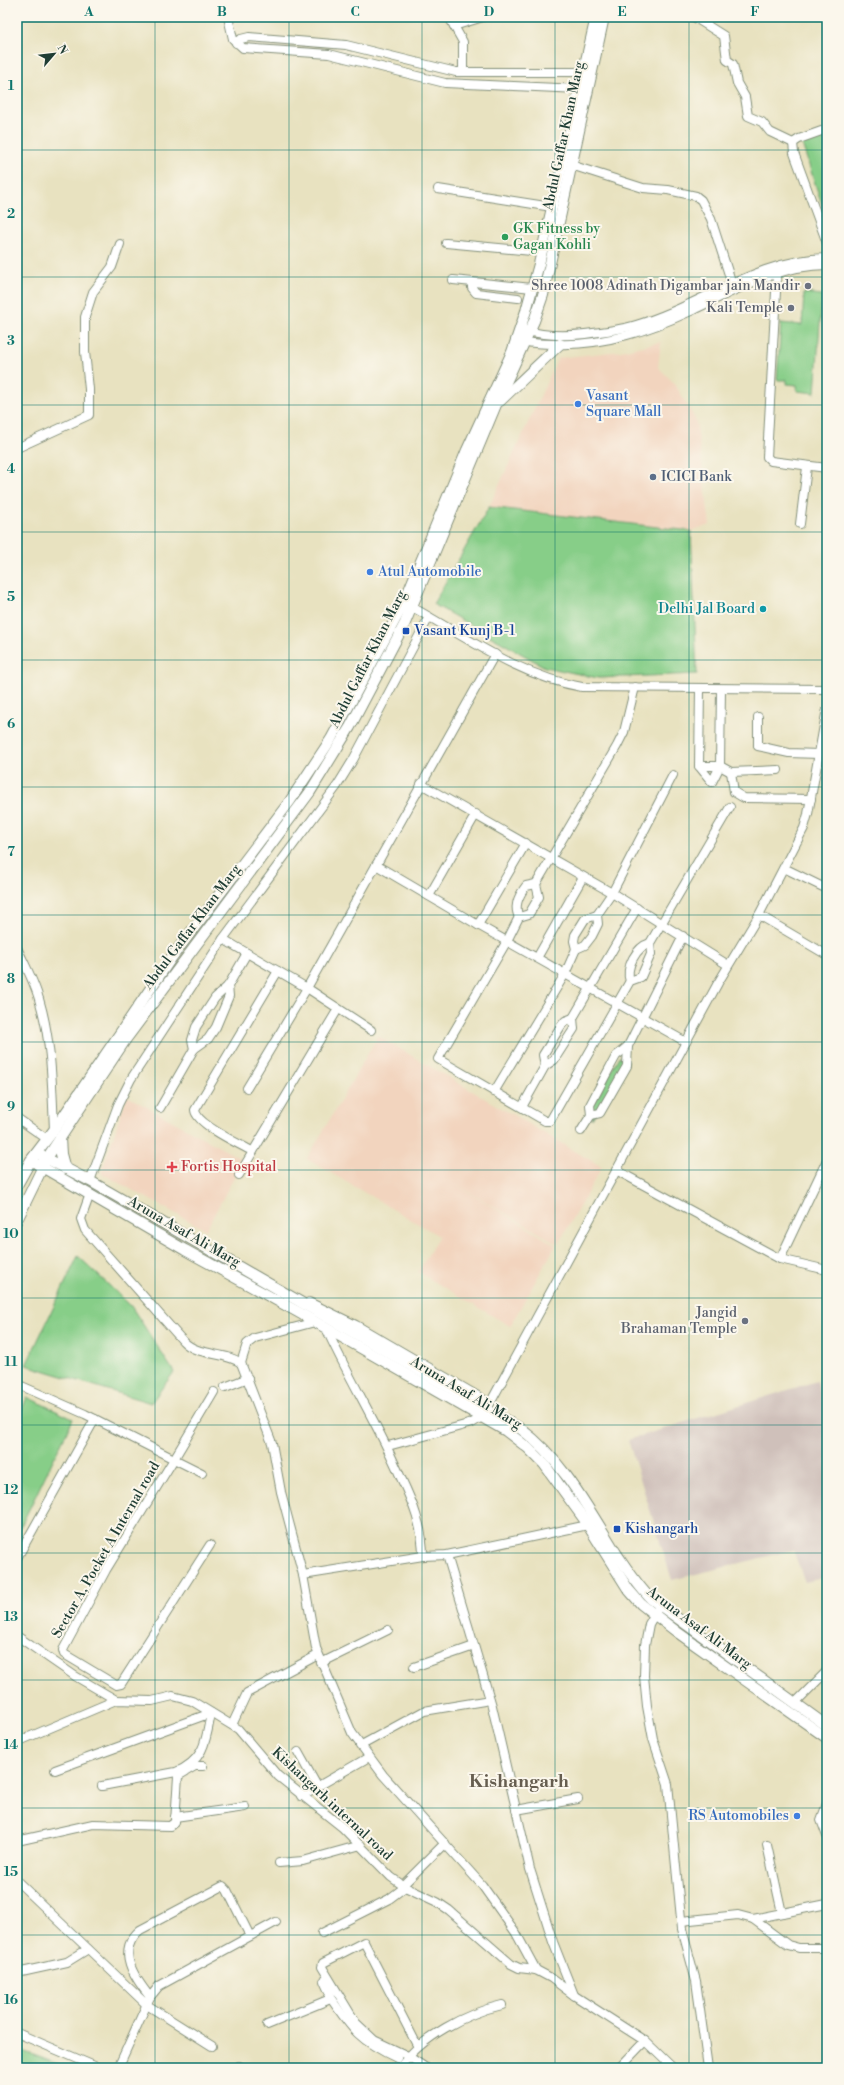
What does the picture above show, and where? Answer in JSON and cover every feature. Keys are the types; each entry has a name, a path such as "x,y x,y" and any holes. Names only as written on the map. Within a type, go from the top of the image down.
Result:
{"main road":[{"name":"Abdul Gaffar Khan Marg","path":"31,1160 47,1139 57,1134 148,1008 310,792 334,755 357,714 412,607 496,405 523,335 532,288 542,252 596,17"},
{"name":"Abdul Gaffar Khan Marg","path":"17,1220 57,1134 172,957 290,800 332,739 402,607 464,456 546,286 604,17"},
{"path":"496,405 560,344"},
{"path":"30,1190 36,1181 44,1176 62,1172 61,1154 57,1134"},
{"path":"17,1185 31,1160"},
{"name":"Aruna Asaf Ali Marg","path":"31,1160 44,1162 62,1172 90,1194 185,1250 315,1322 522,1429 548,1452 570,1482 643,1591 659,1606 827,1726"},
{"name":"Aruna Asaf Ali Marg","path":"62,1172 90,1182 486,1410 506,1431 528,1448 544,1464 588,1525 628,1589 654,1615 827,1738"}],"street":[{"path":"228,17 236,43 243,48 337,56 445,83 579,89"},
{"path":"449,17 463,42 463,72"},
{"path":"454,26 483,17"},
{"path":"694,17 706,21 724,36 727,60 733,64 737,83 745,97 748,116 762,122 770,132 793,143"},
{"path":"236,43 241,39 249,37 339,44 433,67 463,72 583,72"},
{"path":"337,56 339,44"},
{"path":"793,143 799,139 827,130"},
{"path":"793,143 794,153 827,243"},
{"path":"571,165 643,188 668,190 696,196 701,200 711,219 733,286"},
{"path":"438,189 552,207"},
{"path":"446,243 542,252"},
{"path":"17,448 88,415 89,389 84,352 85,318 93,292 112,267 120,244"},
{"path":"523,335 566,335 616,330 647,321 733,286 777,265 797,260 827,258"},
{"path":"523,335 560,344 595,342 639,332 687,313 733,286 807,267 827,265"},
{"path":"777,274 767,457 771,461 807,467 827,468"},
{"path":"453,280 532,288"},
{"path":"472,282 472,288 476,293 518,298"},
{"path":"800,524 807,467"},
{"path":"412,607 495,654 553,681 582,687 827,689"},
{"path":"90,1182 118,1105 131,1079 223,939 337,786 353,760 429,617"},
{"path":"247,1088 307,988 495,654"},
{"path":"519,917 529,914 539,897 536,884 617,746 624,732 635,687"},
{"path":"700,688 699,766 712,782 720,766 721,688"},
{"path":"388,1446 472,1423 486,1410 728,965 758,916 804,828 811,799 827,709"},
{"path":"758,717 758,746 789,753 819,754"},
{"path":"699,766 720,766 731,772 778,770"},
{"path":"731,772 734,792 744,798 811,799"},
{"path":"494,1092 565,974 576,949 574,941 575,935 585,919 597,915 612,893 672,775"},
{"path":"422,784 612,893 661,922 728,965"},
{"path":"630,982 641,977 652,952 650,943 730,807"},
{"path":"429,896 476,814"},
{"path":"478,925 526,843"},
{"path":"376,865 478,925 686,1042"},
{"path":"784,868 827,889"},
{"path":"537,958 583,877"},
{"path":"536,884 526,886 522,891 516,907 519,917 507,941 438,1059 545,1121 551,1120 630,982 629,968 642,946 650,943"},
{"path":"522,1107 545,1066 554,1060 570,1036 574,1029 574,1018 592,989 637,908"},
{"path":"576,949 585,945 592,936 598,924 597,915"},
{"path":"758,916 827,955"},
{"path":"581,1131 591,1115 590,1105 616,1056 628,1046 643,1019 683,936"},
{"path":"223,939 307,988 371,1030"},
{"path":"17,948 34,986 45,1021 57,1134"},
{"path":"194,1049 192,1040 196,1027 214,998 228,986 247,953"},
{"path":"252,1151 201,1122 195,1114 195,1110 278,971"},
{"path":"160,1108 194,1049 208,1039 216,1027 229,996 228,986"},
{"path":"238,1174 338,1008"},
{"path":"545,1066 543,1055 565,1021 574,1018"},
{"path":"591,1115 600,1113 627,1066 628,1046"},
{"path":"19,1119 47,1139"},
{"path":"780,1259 827,1160"},
{"path":"616,1170 780,1259 827,1270"},
{"path":"90,1194 81,1219 85,1230 183,1341 193,1349 232,1358 241,1363 272,1443 281,1492 302,1575 312,1631 320,1659 352,1733 360,1746 474,1876 504,1915 536,1970 551,1978 575,1996 645,2041 673,2068"},
{"path":"193,1236 263,1278 356,1325 486,1410"},
{"path":"241,1363 247,1344 255,1338 315,1322"},
{"path":"326,1328 388,1446 415,1510 422,1534 423,1556"},
{"path":"225,1387 248,1378"},
{"name":"Sector A, Pocket A Internal road","path":"17,1384 95,1419 174,1459 106,1570 62,1652 119,1686 170,1610 210,1545"},
{"path":"202,1473 174,1459 214,1392"},
{"path":"17,1558 95,1419"},
{"path":"302,1575 423,1556 447,1555 588,1525"},
{"path":"447,1555 490,1700 530,1870 547,1923 575,1996"},
{"path":"659,1606 649,1624 645,1645 645,1692 652,1734 664,1767 670,1799 683,1936 696,1981 708,2068"},
{"path":"232,1725 247,1693 320,1659 388,1630"},
{"path":"17,1636 75,1676 116,1700"},
{"path":"414,1667 474,1646"},
{"path":"795,1703 827,1671"},
{"name":"Kishangarh internal road","path":"116,1700 152,1701 172,1696 192,1701 232,1725 247,1739 278,1776 301,1796 342,1827 391,1877 404,1886 450,1910 506,1961 519,1968 536,1970"},
{"path":"17,1742 116,1700"},
{"path":"360,1746 424,1711 490,1700"},
{"path":"55,1770 211,1713"},
{"path":"102,1786 185,1769 201,1754 204,1748 211,1713"},
{"path":"298,1752 317,1786"},
{"path":"301,1796 369,1756"},
{"path":"17,1840 94,1824 170,1826 175,1822 178,1776 195,1766 203,1766"},
{"path":"516,1810 578,1799"},
{"path":"827,1804 821,1820 827,1836"},
{"path":"175,1817 245,1807"},
{"path":"322,1933 389,1899 404,1886 445,1844"},
{"path":"279,1863 303,1861 361,1845"},
{"path":"767,1845 782,1913"},
{"path":"17,1881 88,1949 149,2001 212,2046"},
{"path":"149,2001 135,1977 129,1963 129,1946 135,1934 140,1930 224,1886 228,1890 250,1936"},
{"path":"753,1919 827,1904"},
{"path":"681,1921 738,1915 753,1919 788,1945 799,1948 827,1948"},
{"path":"118,2068 149,2001 159,1986 276,1922"},
{"path":"404,2062 374,2040 356,2023 322,1967 323,1963 364,1942 418,2047"},
{"path":"17,1972 67,1962 88,1949"},
{"path":"319,1971 329,1989 330,1997 347,2024 369,2044 404,2062 426,2068"},
{"path":"267,2025 328,2000 330,1997"},
{"path":"404,2062 418,2047 471,2015 484,2009 502,2005"},
{"path":"17,2033 99,2068"},
{"path":"619,2068 645,2041"}],"shaded area":[{"name":"Vasant Square Mall","path":"661,342 658,367 675,384 696,421 710,525 691,531 489,507 558,358 621,351"},
{"path":"378,1036 602,1167 558,1244 443,1177 556,1245 510,1326 418,1272 439,1236 307,1159"},
{"name":"Fortis Hospital","path":"127,1096 243,1160 206,1230 101,1173"},
{"path":"817,1381 827,1419 827,1577 805,1582 793,1550 672,1580 628,1440"}],"green space":[{"path":"827,135 827,220 801,141"},
{"path":"804,293 822,295 815,393 797,391 797,385 787,384 787,380 777,380 781,323 802,325"},
{"path":"489,507 691,531 697,674 598,678 545,667 433,604"},
{"path":"619,1056 628,1062 592,1119 592,1107"},
{"path":"78,1256 131,1306 174,1372 151,1403 26,1365"},
{"path":"27,1397 73,1419 17,1534 17,1422"},
{"path":"17,2049 69,2068 17,2068"}],"place":[{"name":"GK Fitness by Gagan Kohli","path":"505,237"},
{"name":"Shree 1008 Adinath Digambar jain Mandir","path":"808,286"},
{"name":"Kali Temple","path":"791,308"},
{"name":"Vasant Square Mall","path":"578,404"},
{"name":"ICICI Bank","path":"653,477"},
{"name":"Atul Automobile","path":"370,572"},
{"name":"Delhi Jal Board","path":"763,609"},
{"name":"Vasant Kunj B-1","path":"406,631"},
{"name":"Fortis Hospital","path":"172,1167"},
{"name":"Jangid Brahaman Temple","path":"745,1321"},
{"name":"Kishangarh","path":"617,1529"},
{"name":"RS Automobiles","path":"797,1816"}],"district":[{"name":"Kishangarh","path":"519,1781"}]}
